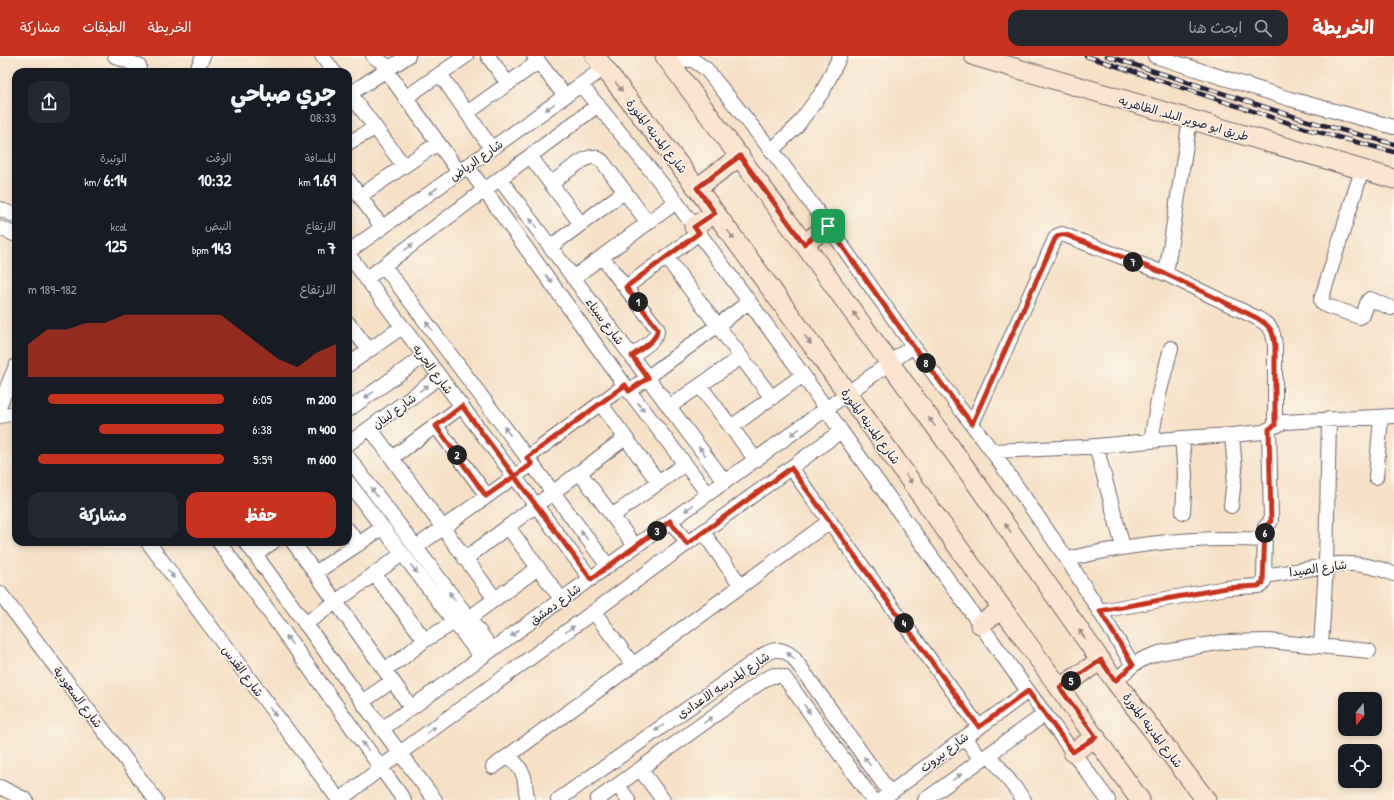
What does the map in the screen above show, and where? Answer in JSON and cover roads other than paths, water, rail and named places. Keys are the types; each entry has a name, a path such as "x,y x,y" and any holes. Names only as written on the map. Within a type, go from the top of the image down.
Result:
{"main road":[{"name":"طريق ابو صوير البلد, الظاهريه","path":"974,56 1394,179"},
{"name":"شارع المدينه المنورة","path":"666,57 740,156 890,363 1115,681 1206,800"},
{"name":"شارع المدينه المنورة","path":"600,62 697,188 848,394 1140,800"},
{"path":"697,188 740,156"},
{"path":"696,230 715,213"},
{"path":"804,244 828,226"},
{"path":"980,624 1003,609"},
{"path":"1060,688 1101,660"},
{"path":"1073,752 1096,737"}],"street":[{"path":"115,56 140,65"},
{"path":"198,68 203,56"},
{"path":"322,56 331,68"},
{"path":"373,56 388,69 405,98 438,143 463,169"},
{"path":"352,91 408,56"},
{"path":"405,98 466,56"},
{"path":"488,56 508,84"},
{"path":"772,150 796,128 823,91 840,56"},
{"path":"1155,56 1290,99 1394,127"},
{"path":"666,57 693,60 706,69 772,150 913,346 992,451 1068,559 1133,665"},
{"path":"468,113 508,84 536,59 565,96"},
{"name":"شارع الرياض","path":"352,250 581,85 600,62"},
{"path":"440,74 492,149"},
{"path":"581,85 676,202 803,375 841,431 1108,800"},
{"path":"352,97 404,166"},
{"path":"366,279 598,105"},
{"path":"1166,274 1190,119"},
{"path":"352,141 375,128"},
{"path":"360,196 438,143"},
{"path":"530,156 581,224"},
{"path":"551,184 583,160 593,157 602,161 648,222"},
{"name":"شارع سيناء","path":"463,169 485,190 627,388 708,494"},
{"path":"1362,170 1322,303 1360,317 1363,315 1370,299 1391,308"},
{"name":"شارع سيناء","path":"500,179 725,482"},
{"path":"352,185 382,227"},
{"path":"550,247 624,192"},
{"path":"573,278 676,202"},
{"path":"0,210 12,214"},
{"path":"0,228 12,233"},
{"path":"626,287 666,257 696,230"},
{"path":"972,424 1057,236 1062,234 1166,274 1269,325 1274,334 1275,346 1271,521 1265,527 1263,583 1260,586 1226,588 1100,611"},
{"path":"602,257 656,324 658,331 655,338 632,356"},
{"path":"666,257 772,398"},
{"name":"شارع الحريه","path":"352,259 591,579"},
{"name":"شارع الحريه","path":"384,266 608,566"},
{"path":"416,547 514,476 529,461 600,404 627,388 648,378 749,302"},
{"path":"584,328 602,316"},
{"path":"352,362 402,327"},
{"path":"352,328 369,350"},
{"name":"شارع دمشق","path":"382,729 913,346"},
{"path":"1151,441 1159,394 1171,348"},
{"path":"352,407 424,356"},
{"path":"669,407 741,357"},
{"path":"731,427 803,375"},
{"path":"0,404 12,376"},
{"name":"شارع لبنان","path":"352,441 439,377"},
{"path":"700,386 756,460"},
{"path":"600,404 659,483"},
{"path":"471,418 488,405"},
{"path":"392,458 462,406"},
{"path":"0,416 12,414"},
{"path":"992,451 1096,446 1232,435 1263,432 1284,422 1388,416 1376,477"},
{"path":"1321,646 1326,566 1329,419"},
{"path":"436,426 486,496"},
{"path":"370,428 495,600"},
{"path":"339,800 841,431"},
{"path":"1231,506 1235,470 1232,435"},
{"path":"465,559 625,438"},
{"path":"1182,438 1185,475 1183,512"},
{"path":"1096,446 1123,547"},
{"path":"352,462 469,618 487,653"},
{"path":"612,516 685,464"},
{"path":"791,468 979,727"},
{"path":"580,473 635,546"},
{"path":"352,487 455,622 487,653"},
{"path":"670,521 687,544"},
{"path":"493,767 830,521"},
{"path":"508,527 562,600"},
{"path":"315,573 382,528"},
{"path":"703,532 742,586"},
{"path":"352,535 359,544"},
{"path":"1068,559 1123,547 1180,540 1236,538 1265,540"},
{"name":"شارع القدس","path":"151,546 339,800"},
{"path":"222,546 404,800"},
{"path":"249,546 435,800"},
{"path":"255,554 267,546"},
{"path":"295,546 411,707"},
{"path":"306,624 402,554"},
{"name":"شارع الصيدا","path":"1264,576 1338,564 1361,564 1394,574"},
{"path":"469,618 538,568"},
{"path":"375,574 425,640"},
{"name":"شارع السعودية","path":"0,594 156,800"},
{"path":"594,612 633,665"},
{"path":"362,702 400,660 425,640 455,622"},
{"path":"1115,681 1133,665 1158,653 1223,642 1269,641 1369,651"},
{"name":"شارع المدرسه الاعدادى","path":"558,800 762,656 774,650 782,650 794,657 885,796"},
{"name":"شارع المدرسه الاعدادى","path":"597,800 769,676 779,675 787,681 873,800"},
{"name":"شارع بيروت","path":"885,796 1028,691"},
{"path":"925,800 1045,714"},
{"path":"965,737 1024,800"},
{"path":"510,755 519,766 523,776 528,800"},
{"path":"640,769 663,800"},
{"path":"618,785 628,800"},
{"path":"0,787 26,800"}],"railway":[{"path":"1086,56 1307,129 1394,152"},
{"path":"1107,56 1308,121 1394,144"}]}
